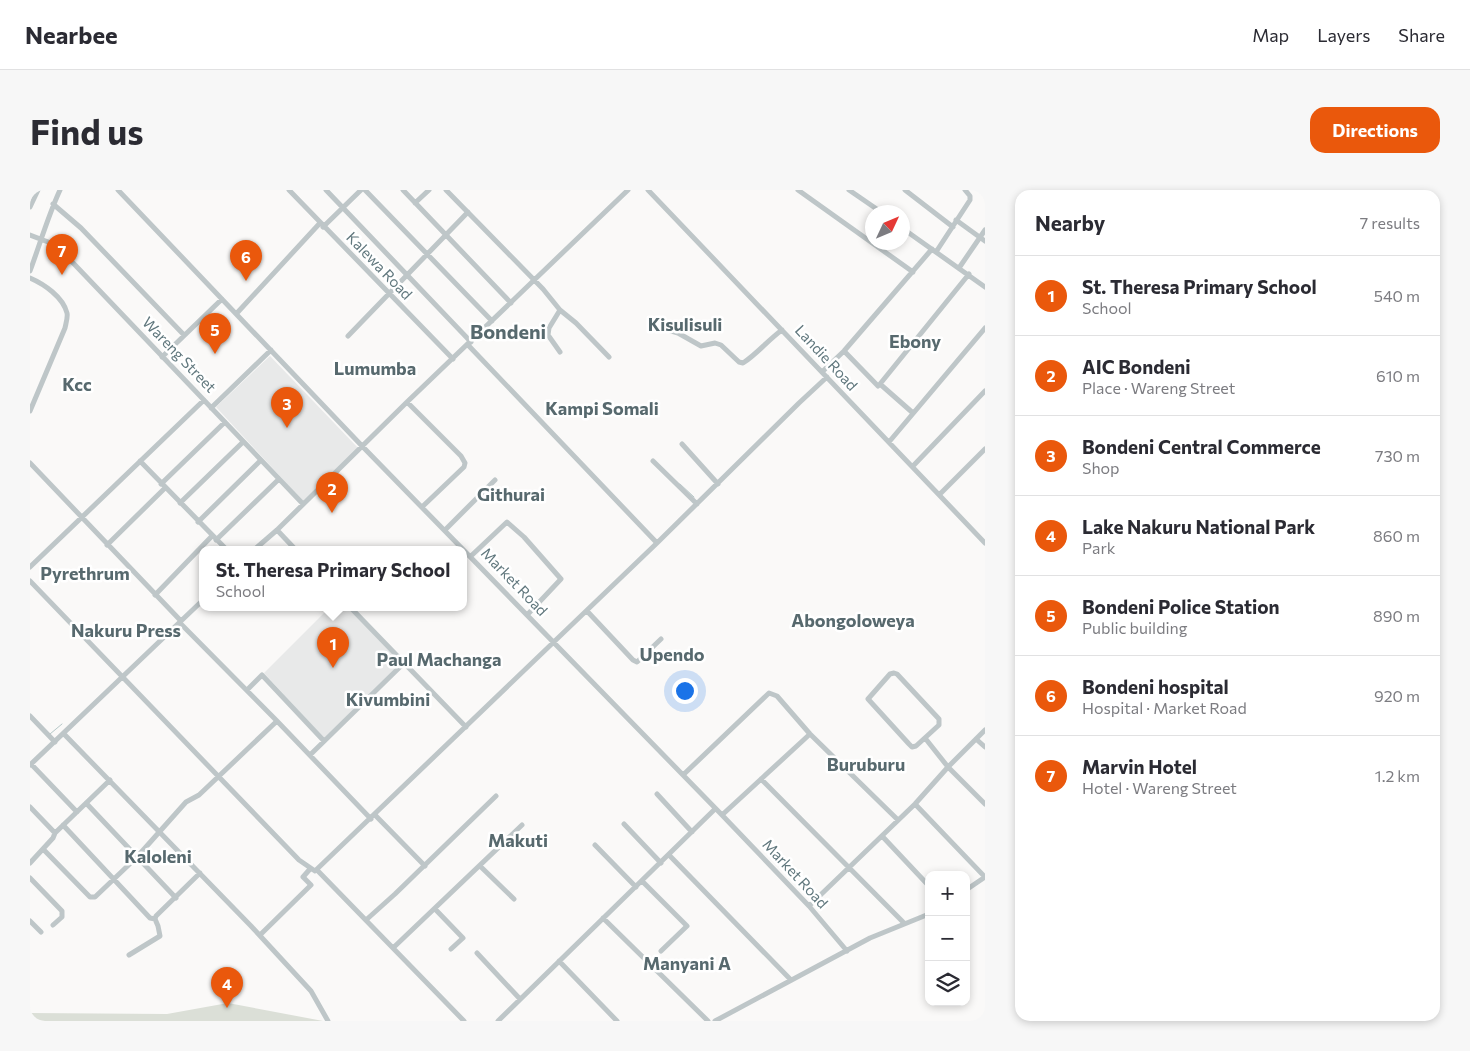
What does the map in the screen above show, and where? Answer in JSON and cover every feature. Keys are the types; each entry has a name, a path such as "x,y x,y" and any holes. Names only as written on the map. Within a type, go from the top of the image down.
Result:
{"street":[{"path":"30,207 38,190"},
{"path":"30,271 53,204 60,190"},
{"name":"Market Road","path":"118,190 237,313 362,447 461,546"},
{"name":"Kalewa Road","path":"289,190 453,359"},
{"path":"326,190 407,274 470,344 657,543"},
{"path":"237,313 322,225 363,190 492,321"},
{"path":"403,190 511,303"},
{"path":"415,203 429,190"},
{"path":"446,190 534,280 560,310 576,323 609,357"},
{"path":"258,546 628,190"},
{"name":"Landie Road","path":"648,190 985,543"},
{"path":"798,190 913,272"},
{"path":"849,190 871,205"},
{"path":"905,190 952,227"},
{"path":"822,372 844,351 913,272 934,251 970,200 970,196 964,190"},
{"path":"53,204 82,228 184,336"},
{"path":"348,336 468,212"},
{"path":"956,220 982,239"},
{"path":"959,268 982,239 985,230"},
{"path":"910,234 985,287"},
{"name":"Wareng Street","path":"30,235 56,244 303,504"},
{"path":"880,384 969,274"},
{"path":"30,278 55,294 68,315 65,328 30,411"},
{"path":"162,357 222,299"},
{"path":"560,310 548,328 548,335 560,352"},
{"path":"889,442 985,328"},
{"path":"668,330 678,332 701,346 721,345 739,362 743,363 782,330"},
{"path":"212,408 271,350"},
{"path":"844,351 878,386 880,384 913,413"},
{"path":"307,873 315,872 373,817 827,378"},
{"path":"913,466 985,391"},
{"path":"30,567 204,400"},
{"path":"407,402 461,456 465,463 464,467 422,507"},
{"path":"108,545 225,422"},
{"path":"180,503 243,442"},
{"path":"682,444 718,484"},
{"path":"940,494 985,449"},
{"path":"198,522 261,460"},
{"path":"140,461 223,546"},
{"path":"653,461 697,504"},
{"path":"30,463 310,756 424,866"},
{"path":"206,546 279,479"},
{"path":"445,530 495,480"},
{"path":"471,556 507,522 524,538 561,579 528,614"},
{"path":"277,530 292,546"},
{"path":"155,595 199,552"},
{"name":"Market Road","path":"467,552 809,906 847,951"},
{"path":"30,581 215,778 299,860 307,873 311,885 260,935"},
{"path":"77,812 31,765 199,604"},
{"path":"354,611 466,727"},
{"path":"587,611 637,662 661,639"},
{"path":"310,756 404,663"},
{"path":"890,674 897,674 939,719 939,725 926,738 912,747 869,702 868,696 890,674"},
{"path":"247,690 262,675 324,741"},
{"path":"683,775 769,692 777,696 810,734 898,820"},
{"path":"30,716 55,742"},
{"path":"43,849 90,897 95,897 137,857 186,802 199,795 277,721"},
{"path":"809,906 915,804 985,730"},
{"path":"64,734 260,935 310,990 328,1021"},
{"path":"722,815 810,734"},
{"path":"926,738 948,767 985,804"},
{"path":"976,739 985,747"},
{"path":"30,863 55,833 110,780"},
{"path":"761,780 904,924"},
{"path":"657,794 692,832"},
{"path":"366,920 496,796"},
{"path":"86,803 176,898"},
{"path":"915,804 985,877 970,887"},
{"path":"30,807 55,833"},
{"path":"498,1021 715,809"},
{"path":"624,824 661,863"},
{"path":"63,825 114,877 150,918 154,919 158,926 160,936 129,955"},
{"path":"394,948 522,825"},
{"path":"882,836 925,882"},
{"path":"595,845 636,887"},
{"path":"30,853 35,858"},
{"path":"668,855 791,980"},
{"path":"480,866 514,900"},
{"path":"317,870 464,1021"},
{"path":"154,919 200,873"},
{"path":"30,878 62,911 62,917 53,926"},
{"path":"642,881 687,926 661,951"},
{"path":"435,909 463,938 451,949"},
{"path":"715,1021 870,938 925,916"},
{"path":"604,918 708,1021"},
{"path":"30,921 41,932"},
{"path":"477,953 520,998"},
{"path":"559,961 617,1021"}],"shaded area":[{"path":"270,356 359,449 303,501 216,407"},
{"path":"326,611 352,611 402,663 324,738 264,673"},
{"path":"228,1003 323,1021 30,1021 30,1013 167,1014"}],"waterway":[{"path":"680,484 694,497"},
{"path":"50,734 62,724"}],"place":[{"name":"Marvin Hotel","path":"62,275"},
{"name":"Bondeni hospital","path":"246,281"},
{"name":"Bondeni Police Station","path":"215,354"},
{"name":"Bondeni Central Commerce","path":"287,428"},
{"name":"AIC Bondeni","path":"332,513"},
{"name":"St. Theresa Primary School","path":"333,668"},
{"name":"Lake Nakuru National Park","path":"227,1008"}],"district":[{"name":"Kisulisuli","path":"685,325"},
{"name":"Bondeni","path":"508,332"},
{"name":"Ebony","path":"915,342"},
{"name":"Lumumba","path":"375,369"},
{"name":"Kcc","path":"77,385"},
{"name":"Kampi Somali","path":"602,409"},
{"name":"Githurai","path":"511,495"},
{"name":"Pyrethrum","path":"85,574"},
{"name":"Abongoloweya","path":"853,621"},
{"name":"Nakuru Press","path":"126,631"},
{"name":"Upendo","path":"672,655"},
{"name":"Paul Machanga","path":"439,660"},
{"name":"Kivumbini","path":"388,700"},
{"name":"Buruburu","path":"866,765"},
{"name":"Makuti","path":"518,841"},
{"name":"Kaloleni","path":"158,857"},
{"name":"Manyani A","path":"687,964"}]}
